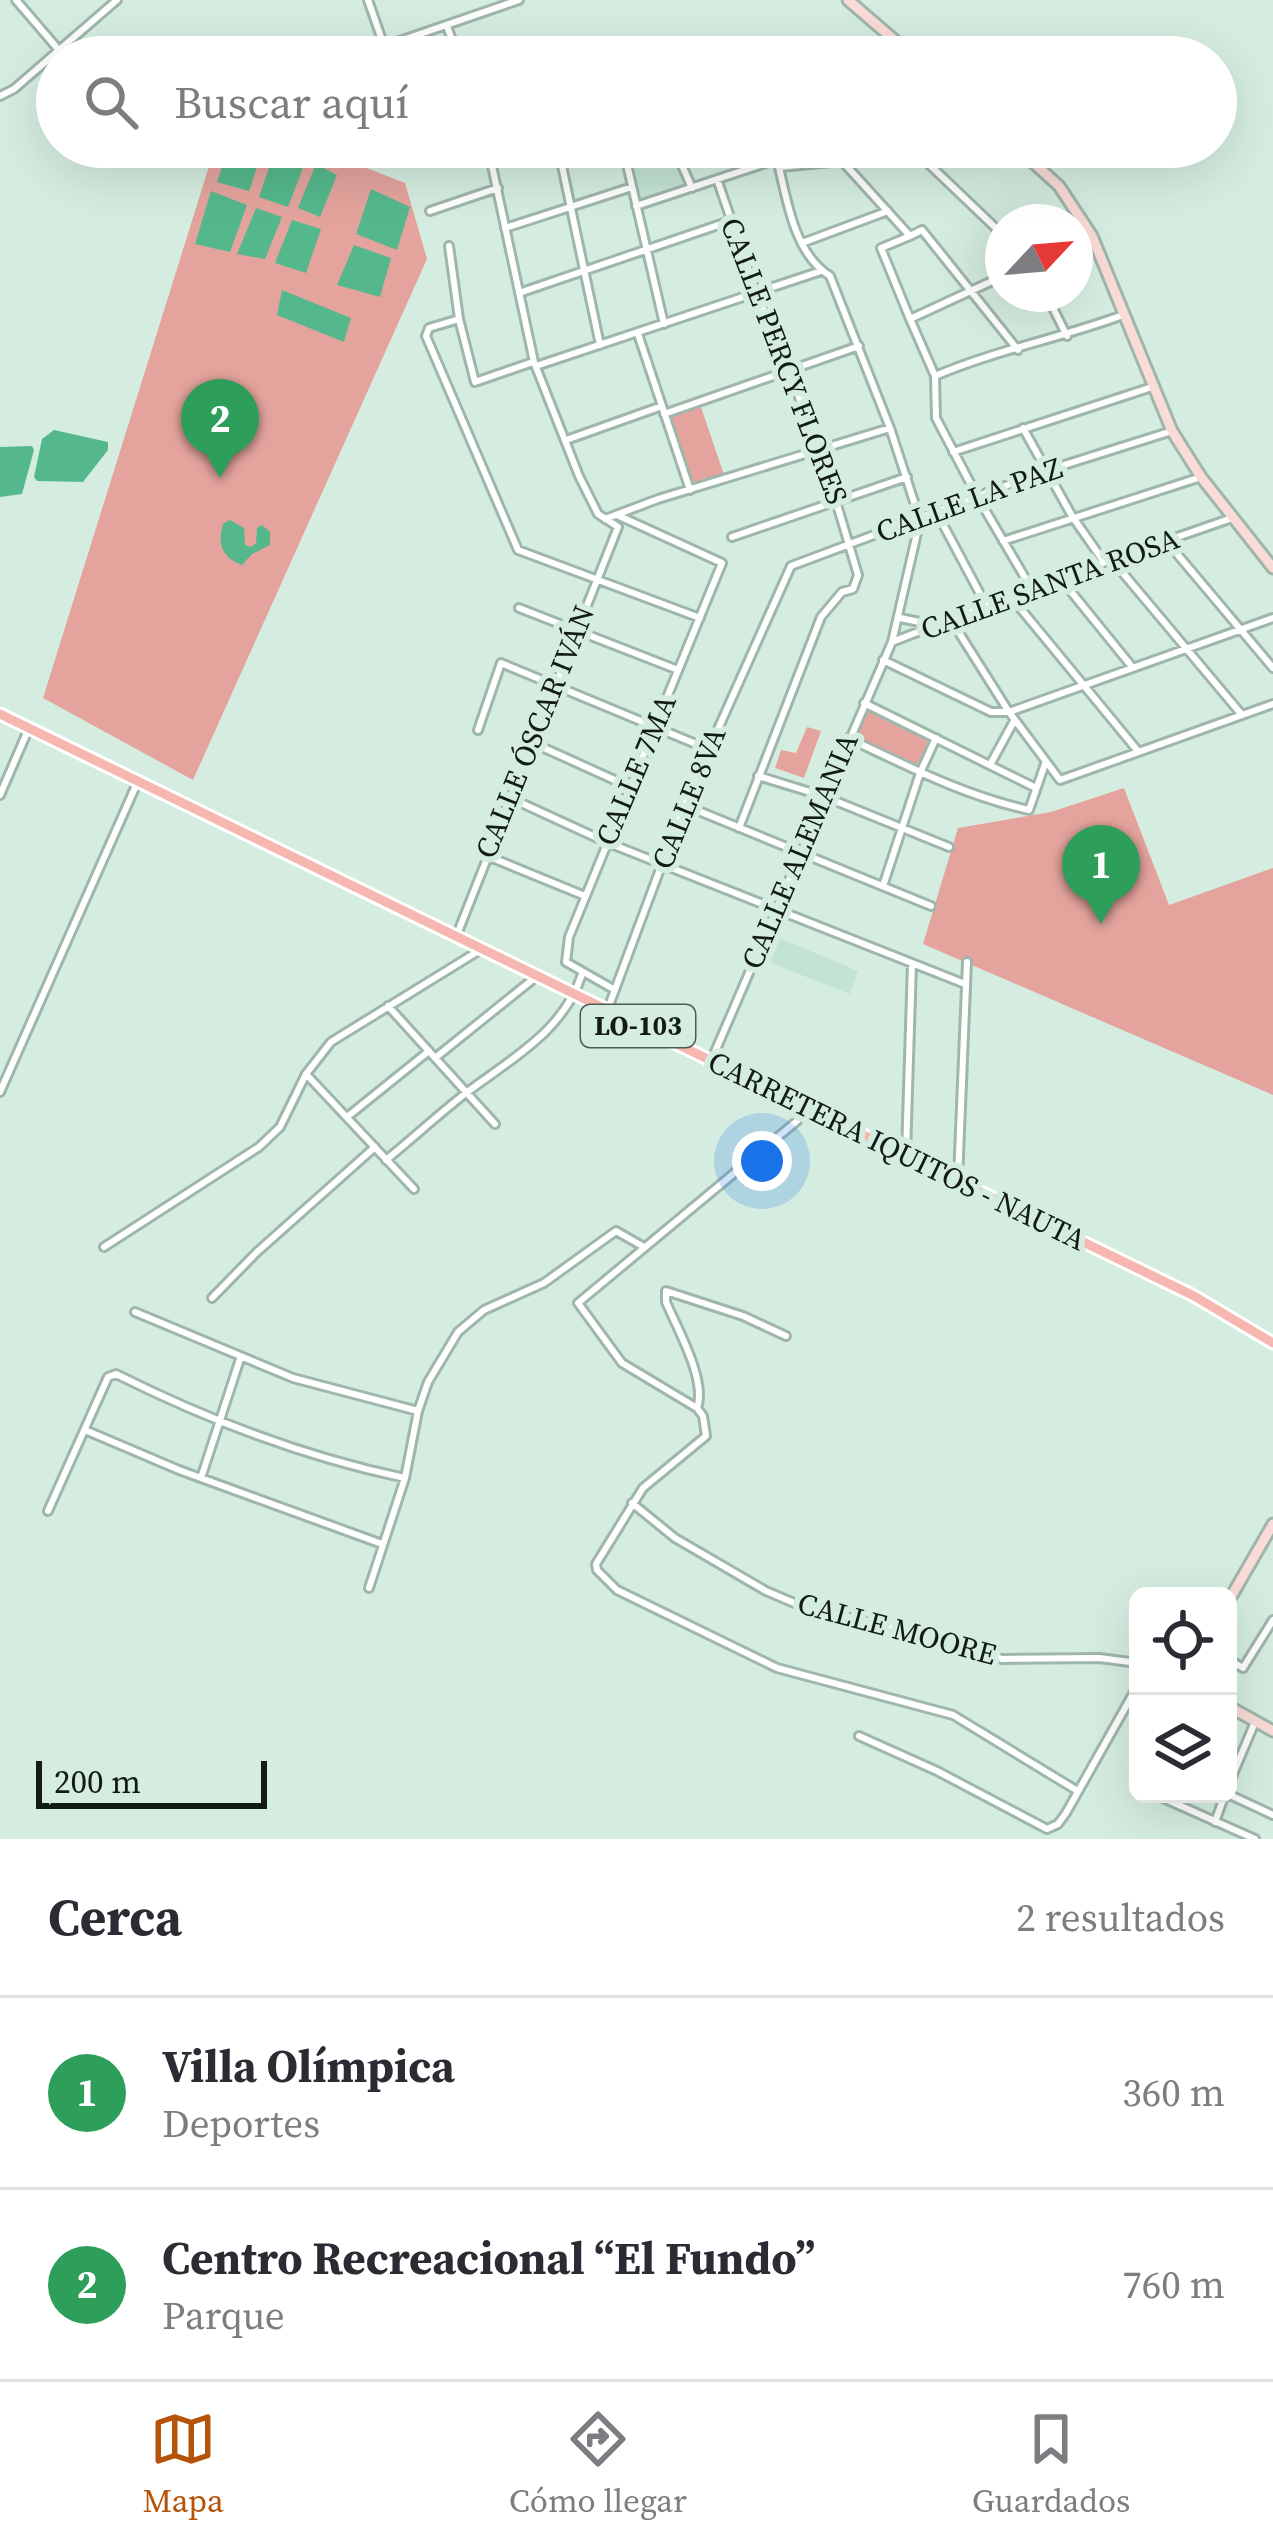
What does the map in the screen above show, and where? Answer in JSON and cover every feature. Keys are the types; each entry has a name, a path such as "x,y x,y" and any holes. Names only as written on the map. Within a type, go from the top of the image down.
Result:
{"main road":[{"name":"CARRETERA IQUITOS - NAUTA","path":"0,714 958,1179 1194,1296 1273,1342"}],"street":[{"path":"16,0 47,36"},
{"path":"101,0 108,8"},
{"path":"74,36 117,0"},
{"path":"368,0 381,36"},
{"path":"414,36 519,0"},
{"path":"848,0 890,36"},
{"path":"447,25 451,36"},
{"path":"0,96 36,69"},
{"path":"493,168 535,364 579,476 605,520 890,428"},
{"path":"562,168 600,345"},
{"path":"628,168 664,324"},
{"path":"683,168 692,188"},
{"path":"636,206 760,168"},
{"name":"CALLE SANTA ROSA","path":"780,168 802,243 821,271 830,276 890,428 920,520 892,642"},
{"path":"848,168 910,236"},
{"path":"933,168 985,218"},
{"path":"1039,168 1071,204"},
{"name":"CALLE PERCY FLORES","path":"717,179 850,542"},
{"path":"505,228 632,187"},
{"path":"430,211 498,188"},
{"path":"802,243 888,211"},
{"path":"519,293 730,221"},
{"path":"1018,350 922,230 881,248 935,376 936,418 1031,588"},
{"path":"1093,239 1172,431 1201,477 1273,568"},
{"path":"448,246 475,382 821,271"},
{"path":"910,319 985,284"},
{"path":"1055,312 1067,336"},
{"path":"935,376 972,360 1067,336 1123,315"},
{"path":"459,319 429,328 427,336 518,550 700,618"},
{"path":"638,333 690,490"},
{"path":"567,439 859,346"},
{"path":"952,452 1152,387"},
{"path":"1023,428 1072,516 1242,716"},
{"name":"CALLE LA PAZ","path":"780,589 791,566 850,542 1172,431"},
{"path":"732,537 908,477"},
{"path":"1003,541 1201,477"},
{"path":"938,514 987,607"},
{"name":"CALLE 7MA","path":"575,995 582,974 566,962 565,954 606,842 722,563 617,515"},
{"name":"CALLE SANTA ROSA","path":"892,642 1233,518"},
{"name":"CALLE ÓSCAR IVÁN","path":"456,937 618,527 605,520"},
{"path":"1166,541 1273,668"},
{"path":"739,827 824,613 842,592 857,584 850,542"},
{"path":"1060,578 1132,668"},
{"name":"CALLE 8VA","path":"607,1011 684,805 780,589"},
{"path":"1011,597 1137,750"},
{"path":"519,608 678,670"},
{"path":"900,618 938,625"},
{"path":"883,660 992,712 1012,716 1082,684 1273,618"},
{"path":"951,620 1012,716 1060,780 1273,704"},
{"name":"CALLE ALEMANIA","path":"711,1060 892,642"},
{"path":"478,730 501,663 708,749"},
{"path":"864,703 1036,788"},
{"path":"990,765 1012,716"},
{"path":"0,795 29,728"},
{"path":"848,738 920,772 1029,810 1046,761"},
{"path":"883,886 920,772 936,738"},
{"path":"533,743 630,787"},
{"path":"758,776 823,796 949,847"},
{"path":"0,1092 138,782"},
{"path":"508,797 606,842 965,984"},
{"path":"684,805 931,906"},
{"path":"485,856 585,896"},
{"path":"104,1247 259,1147 280,1126 306,1074 331,1042 482,949"},
{"path":"958,1179 968,962"},
{"path":"906,1154 913,964"},
{"path":"582,974 615,990"},
{"path":"346,1117 537,976"},
{"path":"386,1160 532,1047 575,995"},
{"path":"388,1006 495,1124"},
{"path":"306,1074 414,1189"},
{"path":"805,1106 797,1121 578,1303 622,1363 697,1408 704,1416 706,1436 643,1488 596,1564 600,1577 617,1590 777,1668 953,1715 1076,1790"},
{"path":"212,1298 374,1148"},
{"path":"369,1588 405,1478 428,1382 468,1319 544,1283 616,1232 644,1247"},
{"path":"697,1408 696,1374 666,1292 742,1316 786,1336"},
{"path":"135,1312 293,1378 418,1411"},
{"path":"201,1478 241,1356"},
{"path":"49,1511 108,1377 116,1374 221,1424 358,1468 405,1478"},
{"path":"85,1430 382,1544"},
{"name":"CALLE MOORE","path":"632,1503 674,1538 766,1592 806,1608 934,1636 1002,1659 1129,1662"},
{"path":"1237,1587 1273,1524"},
{"path":"1237,1664 1243,1668 1273,1620"},
{"path":"859,1736 1047,1828 1066,1813 1132,1695"},
{"path":"1237,1711 1273,1731"},
{"path":"1237,1766 1255,1722"},
{"path":"1237,1796 1273,1814"},
{"path":"1174,1803 1256,1839"},
{"path":"1215,1822 1222,1803"}],"shaded area":[{"path":"208,168 367,168 405,183 427,259 193,780 43,698"},
{"path":"222,168 257,168 249,191 217,182"},
{"path":"269,168 303,168 288,207 259,197"},
{"path":"314,168 337,175 320,217 298,208"},
{"path":"630,168 679,168 686,186 638,200"},
{"path":"371,189 410,207 397,250 356,234"},
{"path":"211,191 247,205 230,252 195,244"},
{"path":"256,208 282,217 265,259 237,254"},
{"path":"292,220 321,229 306,273 275,263"},
{"path":"354,245 391,258 380,297 337,285"},
{"path":"282,290 351,318 344,342 277,315"},
{"path":"701,407 724,475 692,485 669,417"},
{"path":"54,430 108,442 108,450 83,482 37,481 34,477 42,439"},
{"path":"32,446 22,494 0,497 0,447"},
{"path":"230,520 244,528 245,545 256,543 257,528 262,525 270,532 270,545 242,565 235,562 221,544 223,524"},
{"path":"863,703 930,735 917,771 848,737"},
{"path":"807,727 821,731 804,778 775,768 781,750 796,753"},
{"path":"1124,788 1169,905 1273,868 1273,1095 923,944 958,828 1051,812"},
{"path":"770,934 858,971 850,994 763,960"}],"place":[{"name":"Centro Recreacional “El Fundo”","path":"220,478"},
{"name":"Villa Olímpica","path":"1101,924"}]}
